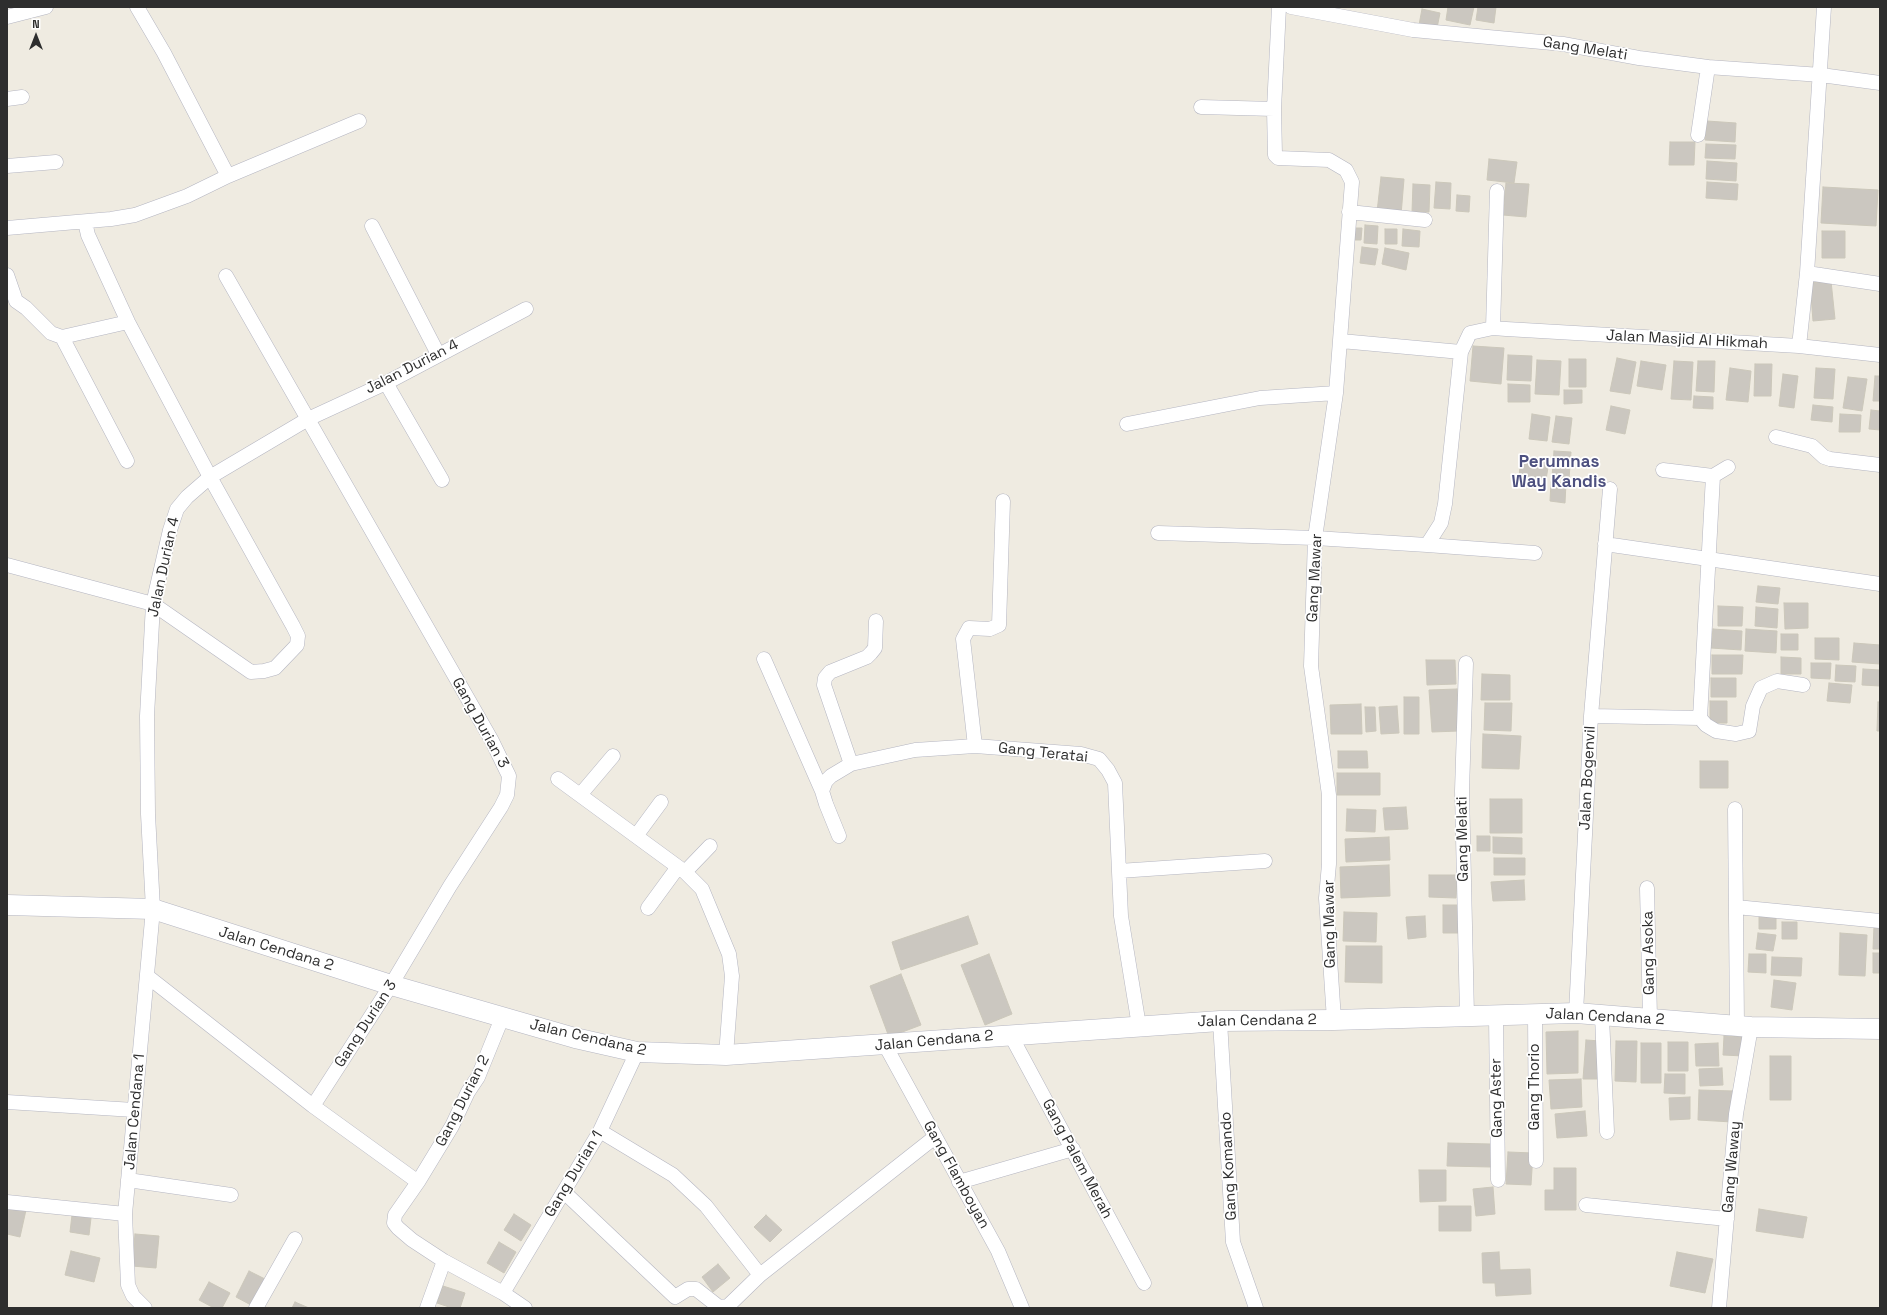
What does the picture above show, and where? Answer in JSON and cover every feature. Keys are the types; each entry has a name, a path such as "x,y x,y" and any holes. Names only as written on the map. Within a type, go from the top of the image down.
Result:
{"street":[{"path":"7,17 46,7"},
{"path":"137,7 164,53 228,176"},
{"path":"1201,107 1274,109 1279,7"},
{"name":"Gang Melati","path":"1291,7 1328,10 1413,30 1563,44 1639,58 1708,67 1821,75 1880,83"},
{"path":"1799,346 1807,273 1821,75 1824,7"},
{"path":"1698,136 1708,67"},
{"path":"7,99 22,97"},
{"name":"Gang Mawar","path":"1274,109 1275,155 1278,158 1329,160 1339,164 1346,170 1352,182 1336,393 1316,538 1311,666 1329,795 1329,864 1326,898 1334,1020"},
{"path":"7,228 111,220 150,210 187,196 228,176 359,122"},
{"path":"7,166 56,162"},
{"path":"1493,328 1497,191"},
{"path":"1350,212 1425,220"},
{"path":"7,565 153,604 252,672 275,668 297,646 298,636 293,626 210,478 128,322 88,235 85,222"},
{"path":"372,226 438,354"},
{"path":"1807,273 1880,284"},
{"path":"7,275 16,300 51,333 62,337 128,322"},
{"name":"Gang Durian 3","path":"226,276 492,741 509,776 507,795 501,806 465,862 391,985 313,1106"},
{"name":"Jalan Durian 4","path":"154,909 148,814 147,716 153,604 170,530 177,509 187,497 210,478 308,419 386,383 438,354 526,309"},
{"name":"Jalan Masjid Al Hikmah","path":"1427,545 1441,523 1445,504 1461,352 1470,333 1493,328 1799,346 1880,355"},
{"path":"62,337 127,461"},
{"path":"1341,341 1461,352"},
{"path":"386,383 442,480"},
{"path":"1126,424 1260,398 1336,393"},
{"path":"1776,436 1812,446 1824,457 1830,459 1880,464"},
{"path":"1663,470 1713,476 1728,467"},
{"path":"1713,476 1700,718 1706,725 1716,731 1736,734 1749,731 1753,706 1761,688 1777,681 1803,685"},
{"name":"Jalan Bogenvil","path":"1576,1012 1590,716 1610,489"},
{"path":"975,746 963,639 969,628 990,629 999,625 1004,501"},
{"path":"1158,533 1316,538 1535,553"},
{"path":"1605,544 1880,584"},
{"path":"851,764 824,685 825,678 830,672 867,657 872,653 875,648 876,621"},
{"path":"764,659 822,791 839,836"},
{"name":"Gang Melati","path":"1466,663 1462,792 1467,1016"},
{"path":"1590,716 1700,718"},
{"name":"Gang Teratai","path":"822,791 826,781 831,776 851,764 915,750 975,746 1082,754 1099,759 1108,770 1115,783 1121,916 1139,1026"},
{"path":"580,795 613,756"},
{"path":"558,779 682,869 702,889 730,954 732,976 726,1055"},
{"path":"636,836 661,802"},
{"name":"Gang Waway","path":"1719,1308 1744,1026 1736,907 1736,810"},
{"path":"648,908 682,869 710,846"},
{"path":"1119,871 1265,862"},
{"name":"Gang Asoka","path":"1647,888 1650,1018"},
{"name":"Jalan Cendana 2","path":"7,905 154,909 391,985 502,1018 575,1038 637,1052 726,1055 885,1045 1010,1034 1220,1021 1496,1016 1576,1012 1602,1016 1650,1018 1744,1026 1880,1029"},
{"path":"1736,907 1880,920"},
{"name":"Jalan Cendana 1","path":"145,1308 133,1296 128,1285 125,1214 154,909"},
{"path":"147,976 313,1106 418,1182"},
{"name":"Gang Thorio","path":"1535,1013 1536,1161"},
{"name":"Gang Aster","path":"1496,1016 1498,1180"},
{"path":"1602,1016 1607,1132"},
{"name":"Gang Durian 2","path":"444,1261 412,1240 394,1223 394,1215 418,1182 452,1126 468,1092 478,1077 502,1018"},
{"name":"Gang Komando","path":"1220,1021 1233,1242 1256,1308"},
{"name":"Gang Palem Merah","path":"1010,1034 1144,1283"},
{"name":"Gang Flamboyan","path":"885,1045 998,1251 1022,1308"},
{"name":"Gang Durian 1","path":"503,1293 600,1131 637,1052"},
{"path":"7,1102 134,1110"},
{"path":"600,1131 673,1175 706,1206 760,1275"},
{"path":"564,1192 671,1303 688,1289 696,1289 719,1307 728,1306 760,1275 935,1137"},
{"path":"960,1182 1072,1149"},
{"path":"128,1180 231,1195"},
{"path":"7,1202 125,1214"},
{"path":"1586,1205 1727,1219"},
{"path":"256,1308 295,1239"},
{"path":"427,1308 444,1261 503,1293 525,1308"}],"building":[{"path":"1448,7 1474,7 1470,25 1446,20"},
{"path":"1478,7 1496,7 1494,23 1476,20"},
{"path":"1422,9 1440,13 1437,28 1419,25"},
{"path":"1707,121 1736,123 1735,142 1705,140"},
{"path":"1670,142 1695,142 1694,165 1669,165"},
{"path":"1706,144 1736,145 1735,159 1705,158"},
{"path":"1489,159 1517,162 1514,183 1487,180"},
{"path":"1707,161 1737,163 1736,181 1706,179"},
{"path":"1381,177 1404,179 1401,215 1377,212"},
{"path":"1436,182 1451,183 1450,209 1434,208"},
{"path":"1707,182 1738,184 1737,200 1706,198"},
{"path":"1506,183 1529,184 1526,217 1503,215"},
{"path":"1413,184 1430,185 1429,212 1412,212"},
{"path":"1823,187 1878,190 1876,226 1821,223"},
{"path":"1457,195 1470,196 1469,212 1456,211"},
{"path":"1365,225 1378,226 1377,244 1364,243"},
{"path":"1350,228 1362,228 1361,240 1349,240"},
{"path":"1385,229 1397,229 1397,244 1385,244"},
{"path":"1403,229 1420,231 1419,247 1402,246"},
{"path":"1822,231 1845,231 1845,258 1822,258"},
{"path":"1362,247 1378,249 1375,265 1360,263"},
{"path":"1385,248 1409,253 1406,270 1382,264"},
{"path":"1831,281 1835,319 1813,321 1810,283"},
{"path":"1473,346 1504,348 1501,384 1470,381"},
{"path":"1508,355 1532,356 1531,381 1507,380"},
{"path":"1617,358 1636,362 1630,394 1610,391"},
{"path":"1569,359 1586,359 1586,387 1569,387"},
{"path":"1537,360 1561,361 1559,395 1535,394"},
{"path":"1641,361 1666,365 1662,390 1637,386"},
{"path":"1674,361 1693,362 1691,400 1671,399"},
{"path":"1698,361 1715,361 1714,392 1696,391"},
{"path":"1755,364 1772,364 1771,396 1754,396"},
{"path":"1730,368 1751,371 1748,402 1726,400"},
{"path":"1816,368 1835,369 1833,399 1814,398"},
{"path":"1783,374 1798,376 1794,408 1779,406"},
{"path":"1875,376 1880,376 1880,401 1873,401"},
{"path":"1848,377 1867,379 1862,411 1843,408"},
{"path":"1508,384 1530,385 1530,402 1508,402"},
{"path":"1564,390 1582,390 1582,403 1564,404"},
{"path":"1694,396 1713,397 1713,409 1693,408"},
{"path":"1813,405 1833,407 1832,422 1811,420"},
{"path":"1611,406 1630,410 1625,434 1606,430"},
{"path":"1871,410 1880,411 1880,430 1869,429"},
{"path":"1532,414 1550,417 1547,441 1529,439"},
{"path":"1840,414 1861,415 1860,432 1839,432"},
{"path":"1556,416 1572,418 1569,444 1552,442"},
{"path":"1554,451 1571,452 1569,479 1552,477"},
{"path":"1521,457 1549,461 1546,480 1519,477"},
{"path":"1551,482 1566,483 1565,503 1550,501"},
{"path":"1758,586 1780,588 1778,604 1756,602"},
{"path":"1784,603 1808,603 1808,628 1785,629"},
{"path":"1718,606 1743,607 1742,626 1718,626"},
{"path":"1756,607 1778,609 1777,628 1755,626"},
{"path":"1713,629 1742,631 1741,650 1711,648"},
{"path":"1746,629 1777,631 1776,653 1745,651"},
{"path":"1781,634 1798,634 1798,650 1781,650"},
{"path":"1815,638 1839,638 1839,660 1815,659"},
{"path":"1854,643 1880,645 1880,664 1852,662"},
{"path":"1712,655 1743,655 1742,674 1712,674"},
{"path":"1781,657 1801,658 1801,674 1781,674"},
{"path":"1426,660 1455,660 1456,684 1427,685"},
{"path":"1811,663 1831,663 1830,679 1811,678"},
{"path":"1836,665 1856,666 1855,682 1835,681"},
{"path":"1863,669 1880,670 1880,686 1862,685"},
{"path":"1482,674 1510,675 1510,700 1481,700"},
{"path":"1711,678 1736,678 1736,697 1711,697"},
{"path":"1829,683 1852,685 1850,703 1827,701"},
{"path":"1457,689 1459,731 1432,732 1429,690"},
{"path":"1404,697 1419,697 1419,734 1404,734"},
{"path":"1710,701 1727,701 1727,723 1710,723"},
{"path":"1878,702 1880,702 1880,731 1877,731"},
{"path":"1485,703 1512,703 1511,731 1484,730"},
{"path":"1361,704 1362,734 1331,734 1330,705"},
{"path":"1397,706 1399,733 1381,734 1379,707"},
{"path":"1365,707 1375,707 1376,731 1366,732"},
{"path":"1483,734 1521,736 1519,769 1482,768"},
{"path":"1338,751 1367,751 1368,768 1338,768"},
{"path":"1700,761 1728,761 1728,788 1700,788"},
{"path":"1337,773 1380,773 1380,795 1337,795"},
{"path":"1490,799 1522,799 1522,833 1490,833"},
{"path":"1406,807 1408,829 1385,830 1383,808"},
{"path":"1347,809 1376,810 1375,832 1346,831"},
{"path":"1477,836 1490,836 1490,851 1477,851"},
{"path":"1389,837 1390,860 1346,862 1345,839"},
{"path":"1493,837 1522,838 1522,854 1493,853"},
{"path":"1494,858 1525,858 1525,875 1494,875"},
{"path":"1389,865 1390,896 1341,898 1340,867"},
{"path":"1429,875 1457,875 1456,898 1429,897"},
{"path":"1524,880 1525,900 1493,901 1491,882"},
{"path":"1443,905 1459,905 1459,933 1443,933"},
{"path":"1344,912 1377,913 1376,942 1343,941"},
{"path":"1759,913 1776,913 1776,929 1759,929"},
{"path":"968,916 978,944 901,970 892,942"},
{"path":"1425,916 1426,937 1408,939 1406,917"},
{"path":"1782,922 1797,922 1797,939 1782,939"},
{"path":"1874,926 1880,926 1880,949 1873,949"},
{"path":"1758,933 1776,935 1773,951 1756,949"},
{"path":"1840,933 1867,935 1865,976 1839,975"},
{"path":"1346,946 1382,946 1382,983 1345,982"},
{"path":"1873,953 1880,953 1880,973 1873,973"},
{"path":"989,954 1012,1014 985,1025 961,965"},
{"path":"1749,954 1766,954 1766,973 1748,972"},
{"path":"1772,957 1802,958 1801,976 1771,975"},
{"path":"901,974 921,1025 889,1037 870,986"},
{"path":"1774,980 1796,983 1792,1010 1771,1007"},
{"path":"1578,1031 1578,1073 1547,1074 1546,1032"},
{"path":"1724,1036 1744,1037 1744,1056 1723,1055"},
{"path":"1586,1040 1601,1041 1598,1079 1583,1079"},
{"path":"1616,1041 1637,1041 1636,1082 1615,1081"},
{"path":"1668,1042 1688,1042 1688,1071 1668,1071"},
{"path":"1641,1043 1661,1043 1661,1083 1641,1083"},
{"path":"1718,1043 1719,1066 1696,1066 1695,1044"},
{"path":"1770,1056 1791,1056 1791,1100 1770,1100"},
{"path":"1722,1068 1723,1085 1700,1086 1699,1069"},
{"path":"1665,1074 1685,1074 1685,1094 1664,1093"},
{"path":"1581,1079 1582,1107 1551,1109 1549,1080"},
{"path":"1699,1090 1734,1091 1732,1122 1698,1120"},
{"path":"1690,1097 1690,1119 1670,1120 1669,1098"},
{"path":"1585,1111 1587,1136 1557,1138 1555,1114"},
{"path":"1448,1143 1491,1144 1491,1167 1447,1166"},
{"path":"1508,1152 1533,1153 1531,1185 1506,1184"},
{"path":"1554,1168 1576,1168 1576,1210 1545,1210 1545,1190 1554,1190"},
{"path":"1419,1170 1446,1170 1446,1201 1420,1202"},
{"path":"1493,1187 1495,1214 1476,1216 1473,1189"},
{"path":"7,1206 26,1210 20,1237 7,1234"},
{"path":"1439,1206 1471,1206 1471,1231 1439,1231"},
{"path":"1759,1209 1807,1217 1803,1238 1756,1231"},
{"path":"514,1214 531,1225 521,1241 504,1230"},
{"path":"72,1215 91,1218 89,1235 70,1232"},
{"path":"766,1215 782,1230 770,1242 754,1227"},
{"path":"135,1234 159,1236 156,1268 132,1266"},
{"path":"499,1242 516,1252 504,1273 487,1263"},
{"path":"71,1251 100,1258 94,1282 65,1275"},
{"path":"1499,1252 1500,1270 1530,1269 1531,1294 1496,1296 1495,1283 1483,1283 1482,1253"},
{"path":"1677,1252 1713,1259 1705,1293 1670,1286"},
{"path":"718,1264 730,1278 713,1292 702,1277"},
{"path":"249,1271 265,1279 251,1305 236,1297"},
{"path":"209,1282 230,1293 222,1308 214,1308 199,1300"},
{"path":"443,1286 465,1293 460,1308 452,1308 437,1303"},
{"path":"295,1302 309,1308 292,1308"}],"district":[{"name":"Perumnas Way Kandis","path":"1559,472"}]}
